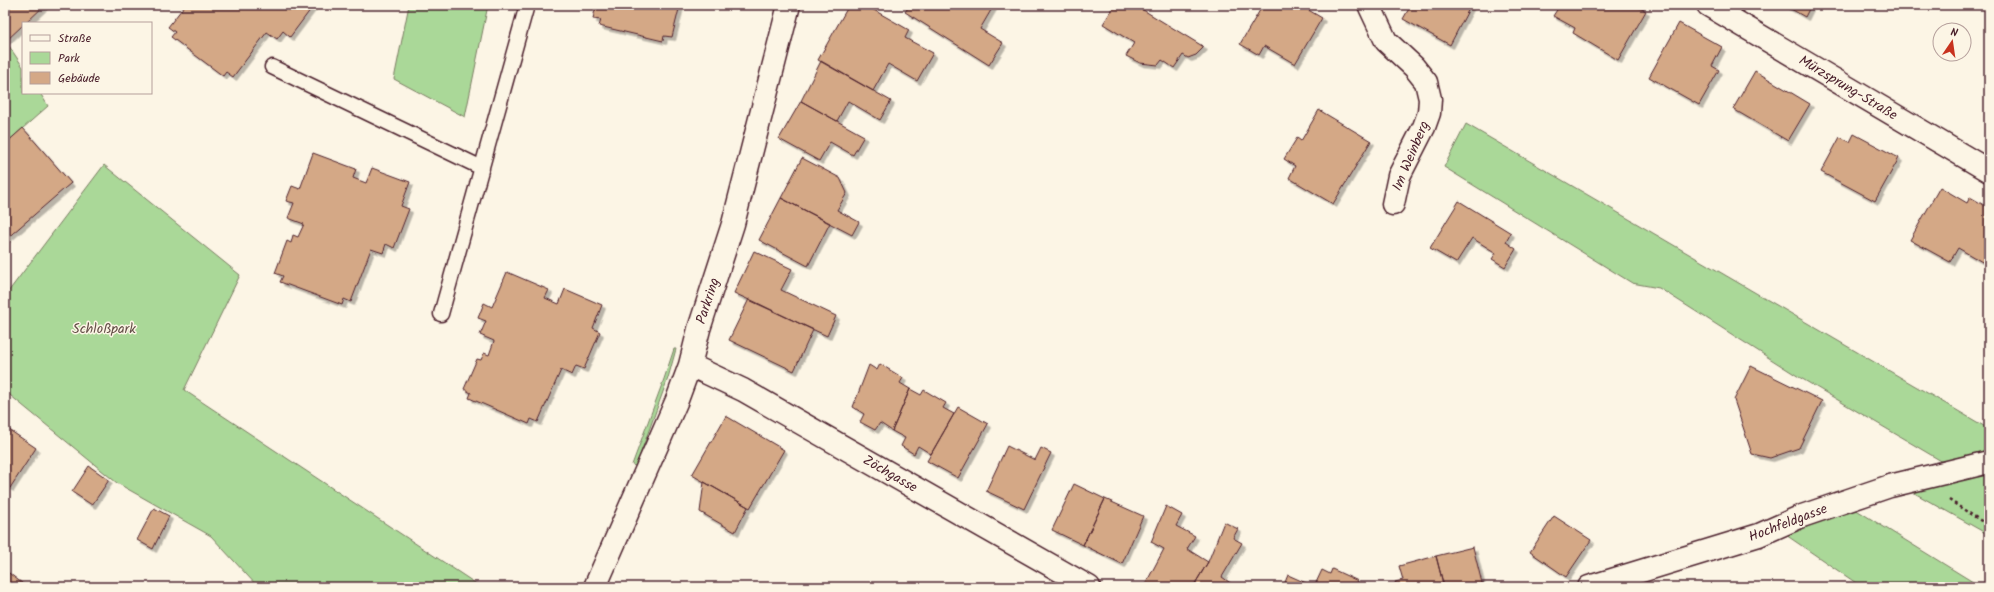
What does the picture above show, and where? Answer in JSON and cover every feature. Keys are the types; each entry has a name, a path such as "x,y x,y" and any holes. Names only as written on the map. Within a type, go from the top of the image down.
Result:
{"street":[{"name":"Parkring","path":"595,587 677,400 690,365 699,328 733,224 789,5"},
{"name":"Mürzsprung-Straße","path":"1708,5 1989,171"},
{"name":"Im Weinberg","path":"1370,6 1386,41 1414,67 1426,82 1430,99 1429,113 1424,127 1402,171 1393,204"},
{"name":"Zöchgasse","path":"690,365 743,390 1089,587"},
{"name":"Hochfeldgasse","path":"1588,587 1737,542 1847,500 1918,479 1989,462"}],"lane":[{"path":"441,314 527,5"},
{"path":"272,67 482,168"}],"path":[{"path":"1918,479 1989,526"}],"green space":[{"path":"409,5 488,5 465,117 394,79"},
{"path":"5,40 22,66 22,94 41,94 48,106 5,144"},
{"path":"1466,124 1989,429 1989,454 1948,465 1799,377 1659,288 1632,283 1444,167"},
{"name":"Schloßpark","path":"104,165 240,275 184,390 481,587 258,587 211,536 117,483 5,391 5,296"},
{"path":"674,349 676,349 668,378 636,466 632,465 664,379"},
{"path":"1989,470 1989,535 1909,490"},
{"path":"1850,506 1981,587 1862,587 1783,533"}],"building":[{"path":"5,5 45,5 27,22 22,22 22,26 6,41"},
{"path":"185,5 314,5 290,37 283,31 277,39 267,32 233,77 226,72 223,76 171,37 175,32 168,27"},
{"path":"596,5 680,5 672,37 664,36 663,41 599,26 601,20 593,19"},
{"path":"849,5 865,5 909,30 905,38 933,53 917,81 888,64 873,91 818,60"},
{"path":"910,5 994,5 980,29 1003,43 989,65 905,12"},
{"path":"1115,5 1135,5 1204,47 1196,55 1188,58 1183,55 1174,68 1162,60 1158,65 1140,63 1126,56 1134,43 1103,24"},
{"path":"1263,5 1300,5 1322,18 1295,64 1264,46 1259,55 1240,44"},
{"path":"1411,5 1471,5 1450,45 1403,19"},
{"path":"1560,5 1634,5 1646,11 1618,60 1573,33 1575,28 1553,16"},
{"path":"1784,5 1811,5 1805,17"},
{"path":"1679,23 1722,47 1712,66 1719,70 1699,105 1649,77"},
{"path":"821,61 891,101 880,120 848,101 837,121 801,101"},
{"path":"1755,71 1810,104 1788,141 1733,109"},
{"path":"801,101 864,136 853,155 830,142 819,161 779,139"},
{"path":"1319,110 1371,141 1333,204 1289,178 1295,166 1284,159 1297,138 1301,141"},
{"path":"23,128 71,183 5,240 5,144"},
{"path":"1854,134 1899,158 1875,201 1821,172 1840,137 1850,142"},
{"path":"313,153 356,169 353,178 366,183 372,168 410,182 401,206 409,209 394,248 386,244 383,253 371,249 351,302 344,299 342,305 280,282 283,276 275,273 287,241 291,243 293,235 298,237 304,224 288,218 294,203 286,201 292,186 300,189"},
{"path":"802,158 840,178 847,193 837,210 859,222 852,235 781,198"},
{"path":"1940,187 1967,203 1970,197 1989,208 1989,266 1958,248 1950,262 1910,240"},
{"path":"781,198 830,223 808,266 759,240"},
{"path":"1459,201 1511,233 1506,242 1516,249 1505,267 1492,259 1496,253 1472,238 1456,263 1430,248"},
{"path":"754,251 792,269 781,290 836,316 827,336 734,293"},
{"path":"507,272 549,290 545,298 559,304 565,289 602,305 593,328 600,332 584,369 576,366 572,375 561,370 538,422 531,419 529,424 469,398 471,393 464,389 477,359 481,360 484,353 489,355 494,341 480,335 486,321 478,318 484,303 492,307"},
{"path":"749,299 813,330 794,371 729,340"},
{"path":"880,364 903,378 900,383 910,389 892,431 880,423 875,430 860,422 864,414 853,407 869,365 877,370"},
{"path":"1751,366 1822,401 1799,448 1770,458 1752,454 1734,400"},
{"path":"910,389 921,395 924,390 946,403 943,408 954,414 931,454 918,446 914,454 901,446 905,438 892,431"},
{"path":"958,407 988,424 958,478 927,461"},
{"path":"726,416 784,450 750,508 692,475"},
{"path":"5,427 36,448 10,488 5,485"},
{"path":"1007,446 1035,460 1041,448 1051,453 1024,509 986,491"},
{"path":"89,466 109,480 92,505 72,492"},
{"path":"704,482 748,507 735,532 700,512"},
{"path":"1074,484 1105,499 1083,545 1052,530"},
{"path":"1105,499 1143,516 1122,564 1083,545"},
{"path":"1166,506 1182,515 1176,526 1195,536 1187,549 1208,562 1193,587 1153,587 1146,583 1164,549 1151,542"},
{"path":"154,508 169,516 153,549 137,540"},
{"path":"1554,516 1591,540 1566,577 1530,552"},
{"path":"1224,522 1238,529 1233,538 1242,543 1222,577 1236,587 1193,587 1208,562"},
{"path":"1473,547 1483,587 1444,587 1436,556"},
{"path":"1436,556 1444,587 1397,587 1395,582 1403,580 1399,566"},
{"path":"1332,569 1358,581 1355,587 1314,587 1322,570 1330,574"},
{"path":"5,570 27,587 5,587"},
{"path":"1288,575 1306,583 1305,587 1283,587"}]}
